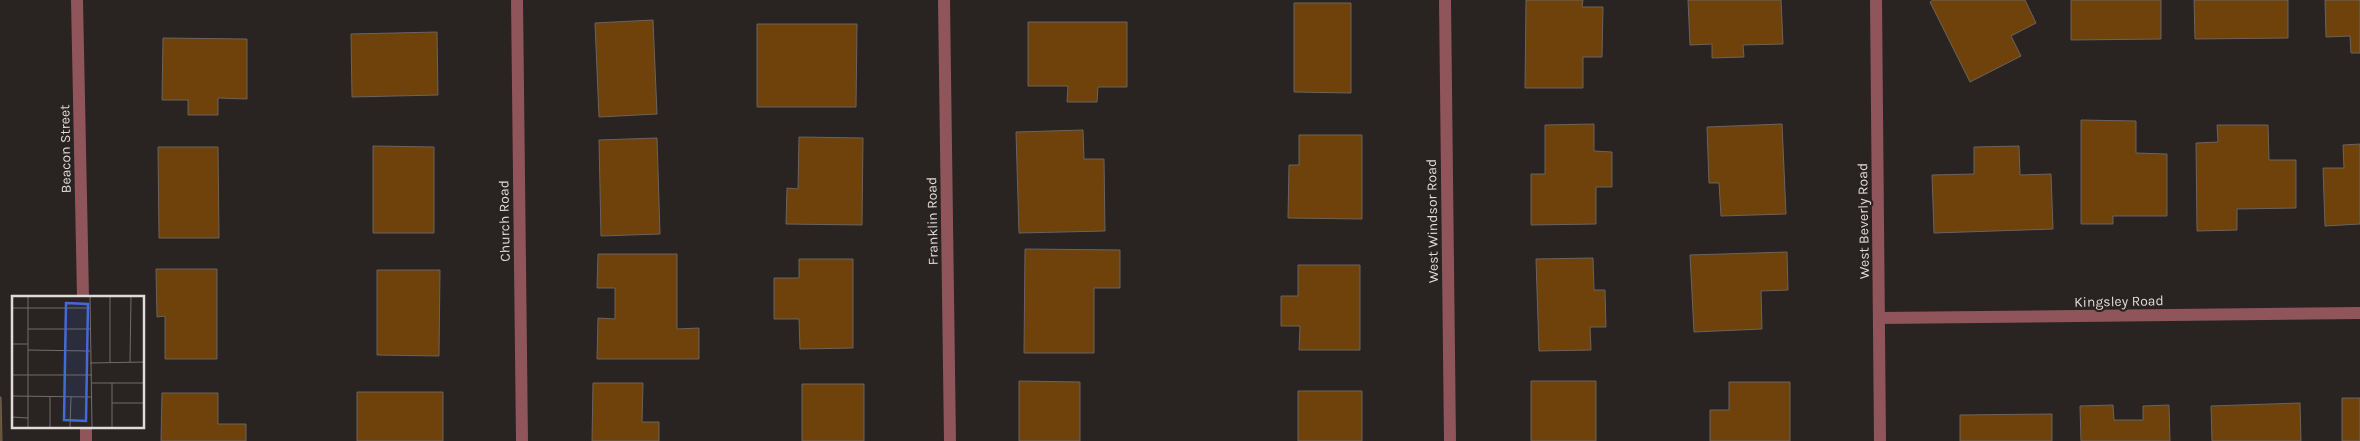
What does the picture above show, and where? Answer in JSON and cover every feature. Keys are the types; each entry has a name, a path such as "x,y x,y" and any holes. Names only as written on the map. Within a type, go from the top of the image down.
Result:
{"street":[{"name":"Beacon Street","path":"77,0 83,296"},
{"name":"Church Road","path":"517,0 522,441"},
{"name":"Franklin Road","path":"944,0 950,441"},
{"name":"West Windsor Road","path":"1445,0 1450,441"},
{"name":"West Beverly Road","path":"1876,0 1880,441"},
{"name":"Kingsley Road","path":"1879,318 2360,313"},
{"path":"86,428 86,441"}],"building":[{"path":"1526,0 1583,0 1582,7 1603,7 1602,57 1583,57 1583,88 1525,88"},
{"path":"1688,0 1781,0 1783,44 1743,45 1744,57 1712,58 1712,44 1690,45"},
{"path":"1933,0 2025,0 2036,23 2011,36 2021,56 1970,82 1930,2"},
{"path":"2071,0 2161,0 2161,39 2071,40"},
{"path":"2194,0 2288,0 2288,38 2195,39"},
{"path":"2325,0 2360,0 2360,53 2351,53 2350,36 2326,37"},
{"path":"1294,3 1351,3 1351,93 1294,92"},
{"path":"653,20 657,114 599,117 595,23"},
{"path":"1028,22 1127,22 1127,87 1098,87 1097,102 1067,102 1068,86 1028,86"},
{"path":"757,24 857,24 856,107 757,107"},
{"path":"437,32 438,95 352,97 351,34"},
{"path":"163,38 247,39 247,99 218,98 218,115 188,115 188,100 162,100"},
{"path":"2081,120 2136,121 2136,153 2167,154 2167,216 2113,216 2113,224 2081,224"},
{"path":"1594,124 1594,151 1612,152 1612,187 1596,187 1596,224 1531,225 1531,174 1545,174 1545,125"},
{"path":"1782,124 1786,214 1721,216 1719,183 1709,183 1707,127"},
{"path":"2217,125 2268,125 2269,160 2296,160 2296,208 2237,209 2237,230 2197,231 2196,143 2218,142"},
{"path":"1083,130 1084,159 1104,159 1105,231 1019,233 1016,132"},
{"path":"1299,135 1362,135 1362,219 1288,218 1289,165 1299,165"},
{"path":"799,137 863,138 862,225 786,224 787,188 798,189"},
{"path":"657,138 660,234 601,236 599,140"},
{"path":"2360,144 2360,224 2325,226 2323,168 2344,168 2343,145"},
{"path":"373,146 434,147 434,233 373,233"},
{"path":"2019,146 2020,175 2051,174 2053,229 1934,233 1932,175 1974,174 1974,147"},
{"path":"158,147 218,147 219,238 159,238"},
{"path":"1025,249 1120,250 1120,288 1094,288 1094,353 1024,353"},
{"path":"1787,252 1788,290 1761,291 1762,329 1694,332 1690,255"},
{"path":"598,254 677,254 677,329 699,328 699,359 597,359 598,318 615,319 615,288 597,288"},
{"path":"1593,258 1594,290 1605,290 1606,327 1590,327 1591,350 1539,351 1536,259"},
{"path":"799,259 853,259 853,348 800,349 799,319 774,319 774,278 799,278"},
{"path":"1298,265 1360,265 1360,350 1299,350 1300,326 1281,326 1281,296 1298,296"},
{"path":"156,269 217,269 217,359 165,359 165,316 157,317"},
{"path":"377,270 440,270 439,356 377,355"},
{"path":"1019,381 1080,382 1080,441 1019,441"},
{"path":"1531,381 1596,381 1596,441 1531,441"},
{"path":"1729,382 1790,382 1790,441 1710,441 1710,410 1729,410"},
{"path":"593,383 643,383 642,422 659,422 659,441 592,441"},
{"path":"802,384 864,384 864,441 802,441"},
{"path":"1298,391 1362,391 1362,441 1298,441"},
{"path":"357,392 443,392 443,441 357,441"},
{"path":"162,393 218,393 218,424 246,424 246,441 161,441"},
{"path":"1,397 2,441 0,441"},
{"path":"2342,398 2360,398 2360,441 2342,441"},
{"path":"2300,403 2301,441 2212,441 2211,406"},
{"path":"2113,405 2114,420 2143,420 2143,406 2169,405 2170,441 2081,441 2080,406"},
{"path":"2052,414 2052,441 1960,441 1960,415"}]}
